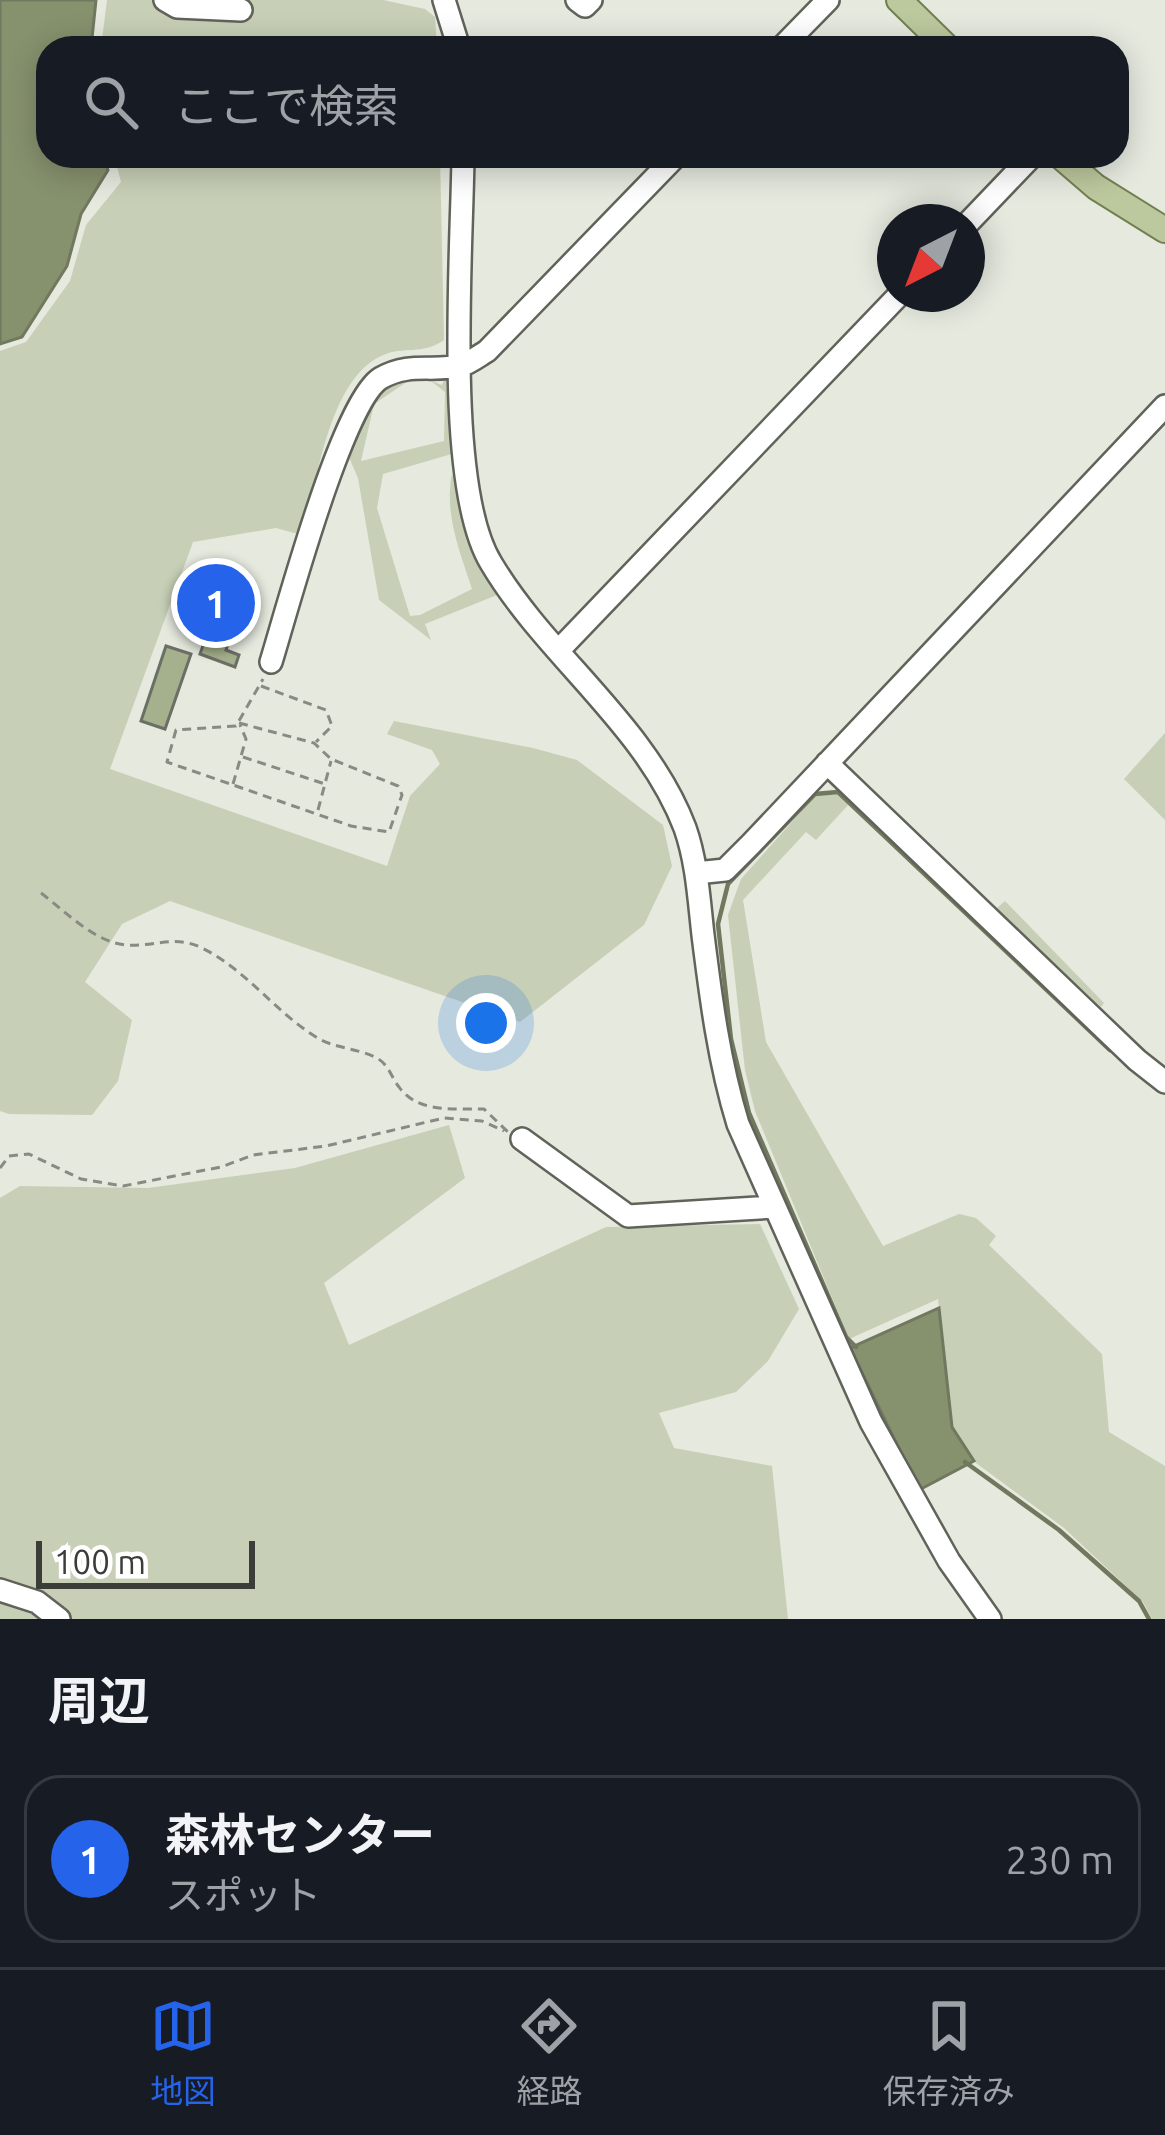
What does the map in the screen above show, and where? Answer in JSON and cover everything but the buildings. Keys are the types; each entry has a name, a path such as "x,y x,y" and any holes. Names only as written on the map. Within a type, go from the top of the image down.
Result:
{"main road":[{"path":"899,0 936,36"},
{"path":"1074,168 1165,230"}],"street":[{"path":"165,0 177,7 241,10"},
{"path":"444,0 455,36"},
{"path":"577,0 585,5 591,0"},
{"path":"793,36 828,0"},
{"path":"463,168 463,440 476,531 488,560 511,593 669,793 685,828 696,873 724,1080 738,1124 871,1422 939,1546 990,1619"},
{"path":"271,662 288,641 342,443 363,396 375,382 403,369 462,365 487,351 664,168"},
{"path":"985,205 1021,168"},
{"path":"558,651 883,312"},
{"path":"696,873 725,869 1165,406"},
{"path":"827,763 1165,1082"},
{"path":"522,1139 628,1216 774,1207"},
{"path":"0,1590 37,1602 59,1619"}],"path":[{"path":"239,724 271,662"},
{"path":"260,686 326,710 332,726 314,743"},
{"path":"232,786 246,739 239,724"},
{"path":"239,724 314,743 331,759 398,786 402,794 388,832 371,832 167,762 176,730 239,724"},
{"path":"242,757 325,784"},
{"path":"317,813 331,759"},
{"path":"0,1168 9,1156 29,1154 81,1179 123,1186 221,1167 254,1155 326,1147 444,1118 482,1121 509,1133 484,1109 426,1107 408,1097 381,1060 334,1048 311,1034 258,985 194,944 164,940 125,945 94,933 41,892"}],"shaded area":[{"path":"0,0 96,0 92,36 36,36 36,168 108,170 81,214 67,266 22,337 0,344"},
{"path":"107,0 383,0 425,9 435,17 436,36 102,36"},
{"path":"117,168 440,168 444,340 428,348 381,356 363,368 349,387 327,436 305,536 276,528 193,542 110,769 387,866 410,796 440,764 432,750 387,734 394,721 577,760 663,825 672,866 644,925 520,1022 170,901 122,924 85,982 132,1020 118,1081 92,1115 9,1114 0,1111 0,351 26,342 70,281 86,225 121,182"},
{"path":"417,375 374,404 361,461 444,441 445,392 431,381 442,385 444,379 451,384 455,453 383,474 377,508 410,616 472,589 452,518 452,474 474,550 497,595 425,624 431,640 379,600 358,478 348,455 372,404 390,386"},
{"path":"1165,733 1165,820 1124,779"},
{"path":"838,794 849,804 816,840 806,832 743,900 766,1042 883,1246 959,1214 976,1218 996,1236 989,1245 1102,1354 1109,1432 1165,1466 1165,1619 1152,1619 1143,1602 1064,1528 976,1463 952,1427 938,1299 849,1339 755,1111 745,1070 728,915 741,879 815,796"},
{"path":"1005,901 1104,1003 1101,1007 997,908"},
{"path":"449,1125 465,1178 324,1283 349,1345 606,1227 760,1224 799,1309 768,1361 736,1392 659,1413 674,1448 772,1466 788,1619 0,1619 0,1198 20,1186 148,1188 295,1168"},
{"path":"939,1308 952,1427 974,1461 919,1490 850,1348"}],"waterway":[{"path":"856,1347 846,1337 749,1113 731,1039 718,924 728,884 815,794 838,792 1110,1050"},
{"path":"965,1462 1059,1530 1139,1601 1149,1619"}],"place":[{"name":"森林センター","path":"216,603"}]}
